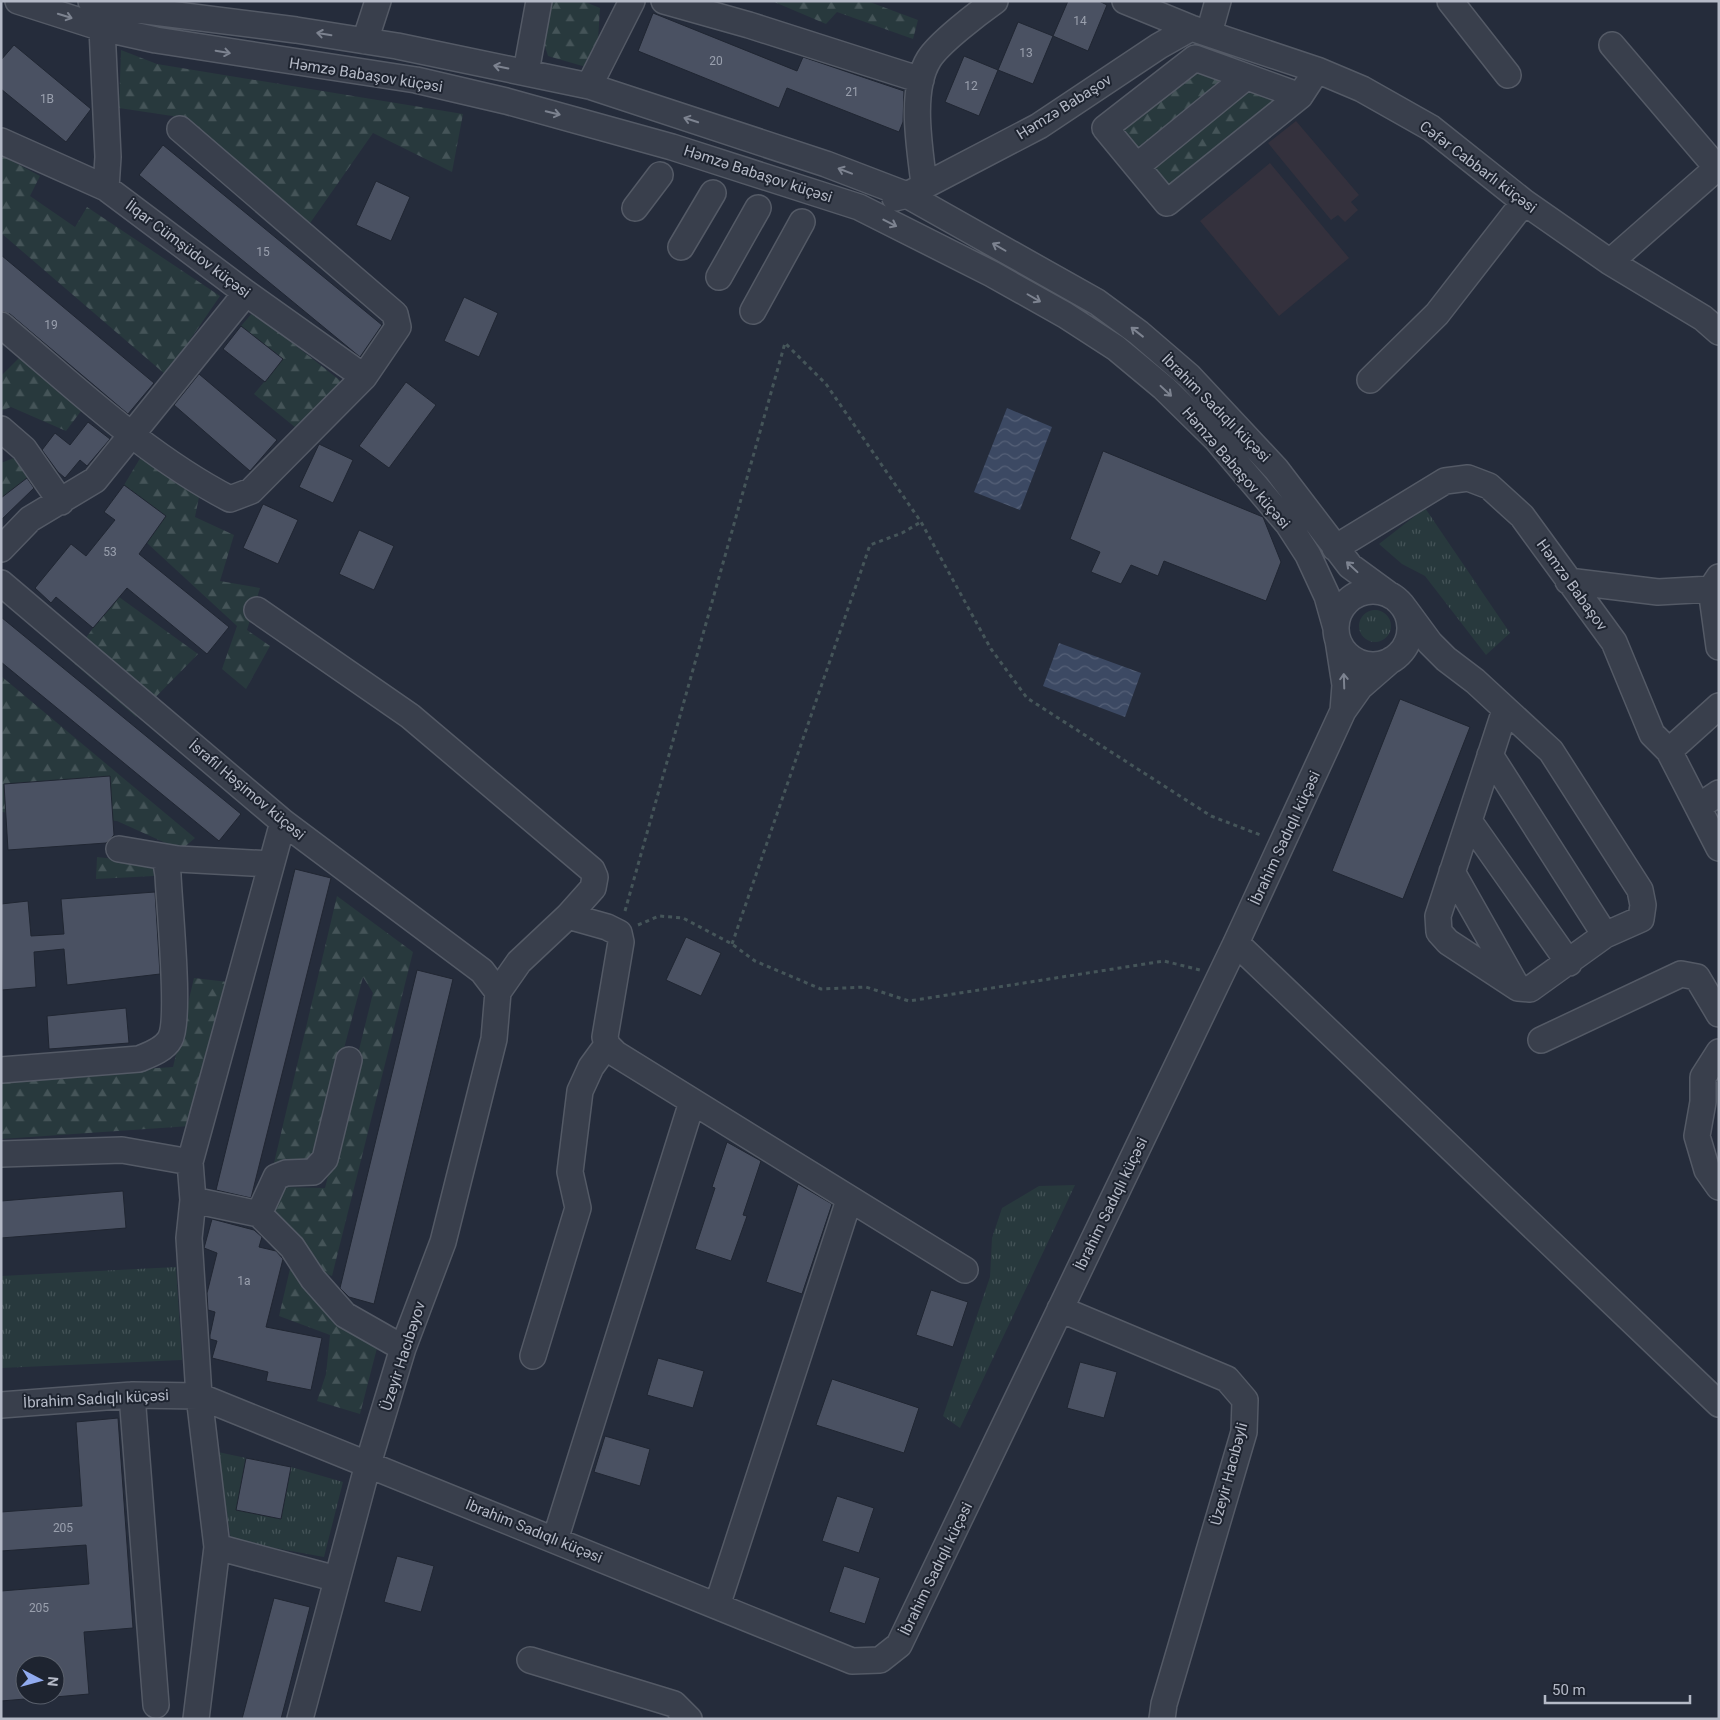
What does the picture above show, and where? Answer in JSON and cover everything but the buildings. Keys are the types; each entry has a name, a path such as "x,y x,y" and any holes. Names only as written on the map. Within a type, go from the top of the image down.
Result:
{"street":[{"name":"Həmzə Babaşov küçəsi","path":"18,1 102,28 156,40 243,55 416,80 506,101 672,147 859,207 992,274 1116,348 1164,388 1216,439 1288,524 1308,555 1327,596 1344,670 1344,711"},
{"name":"Həmzə Babaşov küçəsi","path":"91,1 122,8 220,10 590,86 826,164 916,189"},
{"path":"366,41 378,1"},
{"path":"526,72 539,1"},
{"path":"590,86 632,1"},
{"path":"664,1 749,25 921,80"},
{"path":"916,189 921,80 929,59 946,42 995,1"},
{"name":"Cəfər Cabbarlı küçəsi","path":"1124,1 1200,30 1317,70 1362,90 1431,128 1524,202 1610,262 1703,318 1719,332"},
{"path":"1200,30 1218,1"},
{"path":"1450,1 1508,75"},
{"path":"102,28 108,157 106,188"},
{"name":"Həmzə Babaşov","path":"859,207 916,189 1039,126 1159,46 1200,30"},
{"path":"1610,262 1717,168 1612,45"},
{"path":"1300,96 1195,58 1105,128 1167,203 1300,96 1317,70"},
{"path":"1137,166 1246,77"},
{"path":"1,325 131,435 208,488 230,499 251,491 364,377 398,327 394,314 180,129"},
{"name":"İlqar Cümşüdov küçəsi","path":"1,141 106,188 364,377"},
{"path":"635,208 660,176"},
{"name":"İbrahim Sadıqlı küçəsi","path":"916,189 1097,302 1139,333 1189,376 1276,469 1350,566 1398,602 1430,643 1446,659 1475,681 1550,751 1640,890 1643,905 1641,919 1605,935"},
{"path":"681,247 713,193"},
{"path":"1370,380 1436,314 1524,202"},
{"path":"719,277 758,208"},
{"path":"753,311 802,222"},
{"path":"1,549 30,519 96,480 246,292"},
{"path":"1,429 24,449 61,502"},
{"name":"Həmzə Babaşov","path":"1335,548 1444,481 1468,478 1489,486 1522,516 1614,642 1652,734 1669,751 1719,848"},
{"path":"1568,581 1658,592 1715,583 1719,647"},
{"name":"İsrafil Həşimov küçəsi","path":"1,583 283,822 482,971 498,992"},
{"path":"1392,660 1400,654 1409,637 1408,618 1398,602 1373,591 1355,596 1341,610 1337,633 1342,646 1355,660 1373,665 1392,660 1423,656 1446,659"},
{"path":"257,610 410,716 592,870 595,877 593,888 568,916 519,962 498,992"},
{"name":"İbrahim Sadıqlı küçəsi","path":"1,1405 132,1394 199,1396 852,1661 880,1660 899,1645 1236,943 1344,711 1360,687 1392,660"},
{"path":"1669,751 1719,706"},
{"path":"1490,755 1605,935 1530,989 1518,988 1448,942 1439,932 1438,916 1490,755 1505,710"},
{"path":"1698,807 1719,793"},
{"path":"1469,821 1569,962"},
{"path":"196,1719 217,1547 199,1396 189,1238 193,1200 190,1162 283,822"},
{"path":"119,849 165,857 271,864"},
{"path":"1,1070 139,1060 158,1051 170,1039 175,1015 165,857"},
{"path":"1452,872 1518,988"},
{"path":"568,916 607,927 619,933 621,942 605,1037 607,1045 616,1054 849,1200 965,1270"},
{"path":"1236,943 1719,1404"},
{"path":"1541,1040 1681,974 1697,978 1719,1014"},
{"name":"Üzeyir Hacıbəyov","path":"300,1719 368,1464 403,1348 443,1242 494,1040 498,992"},
{"path":"533,1356 578,1208 570,1172 580,1092 591,1067 607,1045"},
{"path":"1719,1052 1704,1077 1704,1102 1697,1136 1707,1170 1719,1187"},
{"path":"259,1214 276,1176 286,1173 313,1172 325,1159 349,1060"},
{"path":"556,1540 692,1102"},
{"path":"1,1154 122,1150 190,1162"},
{"path":"193,1200 259,1214 292,1247 313,1279 345,1315 403,1348"},
{"path":"717,1606 849,1200"},
{"name":"Üzeyir Hacıbəyli","path":"1060,1309 1226,1379 1246,1400 1244,1432 1164,1704 1162,1719"},
{"path":"132,1394 156,1705"},
{"path":"217,1547 337,1579"},
{"path":"530,1660 674,1704 689,1719"}],"path":[{"path":"619,933 786,343 826,384 921,522 992,649 1027,698 1211,816 1282,843"},
{"path":"732,944 870,545 902,533 921,522"},
{"path":"619,933 659,916 683,918 732,944 755,961 821,989 866,987 909,1001 1164,961 1220,976"}],"shaded area":[{"path":"1296,121 1359,195 1351,202 1358,210 1345,222 1338,215 1331,220 1268,143"},
{"path":"1270,163 1349,258 1279,316 1200,221"}],"green space":[{"path":"553,1 583,1 600,8 598,40 586,67 548,56 542,37"},
{"path":"772,1 867,1 918,20 913,39 837,12 826,24"},
{"path":"121,50 157,64 463,114 452,172 373,133 308,226 179,117 119,108"},
{"path":"1196,70 1224,80 1136,149 1121,130"},
{"path":"1245,88 1275,99 1169,187 1153,166"},
{"path":"1,155 40,176 30,196 75,227 87,207 220,296 166,375 1,233"},
{"path":"253,312 342,382 301,432 254,394 283,359 241,326"},
{"path":"20,357 84,407 66,431 11,407 1,411 1,376"},
{"path":"142,455 199,497 195,517 234,535 220,581 260,588 247,630 270,646 246,689 222,669 237,626 147,543 166,516 124,485"},
{"path":"16,457 31,475 1,498 1,463"},
{"path":"1425,508 1510,633 1486,655 1425,576 1402,564 1379,544"},
{"path":"119,597 198,654 136,717 70,660"},
{"path":"1375,610 1387,614 1391,626 1387,638 1375,642 1363,638 1359,626 1363,614"},
{"path":"1,676 195,838 181,850 117,821 1,812"},
{"path":"97,857 152,863 154,876 96,879"},
{"path":"337,896 413,952 332,1276 316,1270 302,1239 269,1212 282,1187 325,1188 373,993 363,977 314,1161 274,1163"},
{"path":"194,978 228,982 190,1126 1,1139 1,1078 173,1067"},
{"path":"1075,1185 960,1428 943,1416 990,1277 992,1238 1002,1208 1039,1186"},
{"path":"176,1267 182,1360 1,1368 1,1276"},
{"path":"290,1269 329,1316 377,1348 360,1414 317,1401 326,1374 330,1335 279,1316"},
{"path":"218,1452 246,1458 236,1510 281,1519 291,1467 343,1482 324,1557 231,1540"}],"water":[{"path":"1007,408 1052,427 1020,510 974,492"},
{"path":"1059,643 1141,673 1125,717 1043,686"}]}
